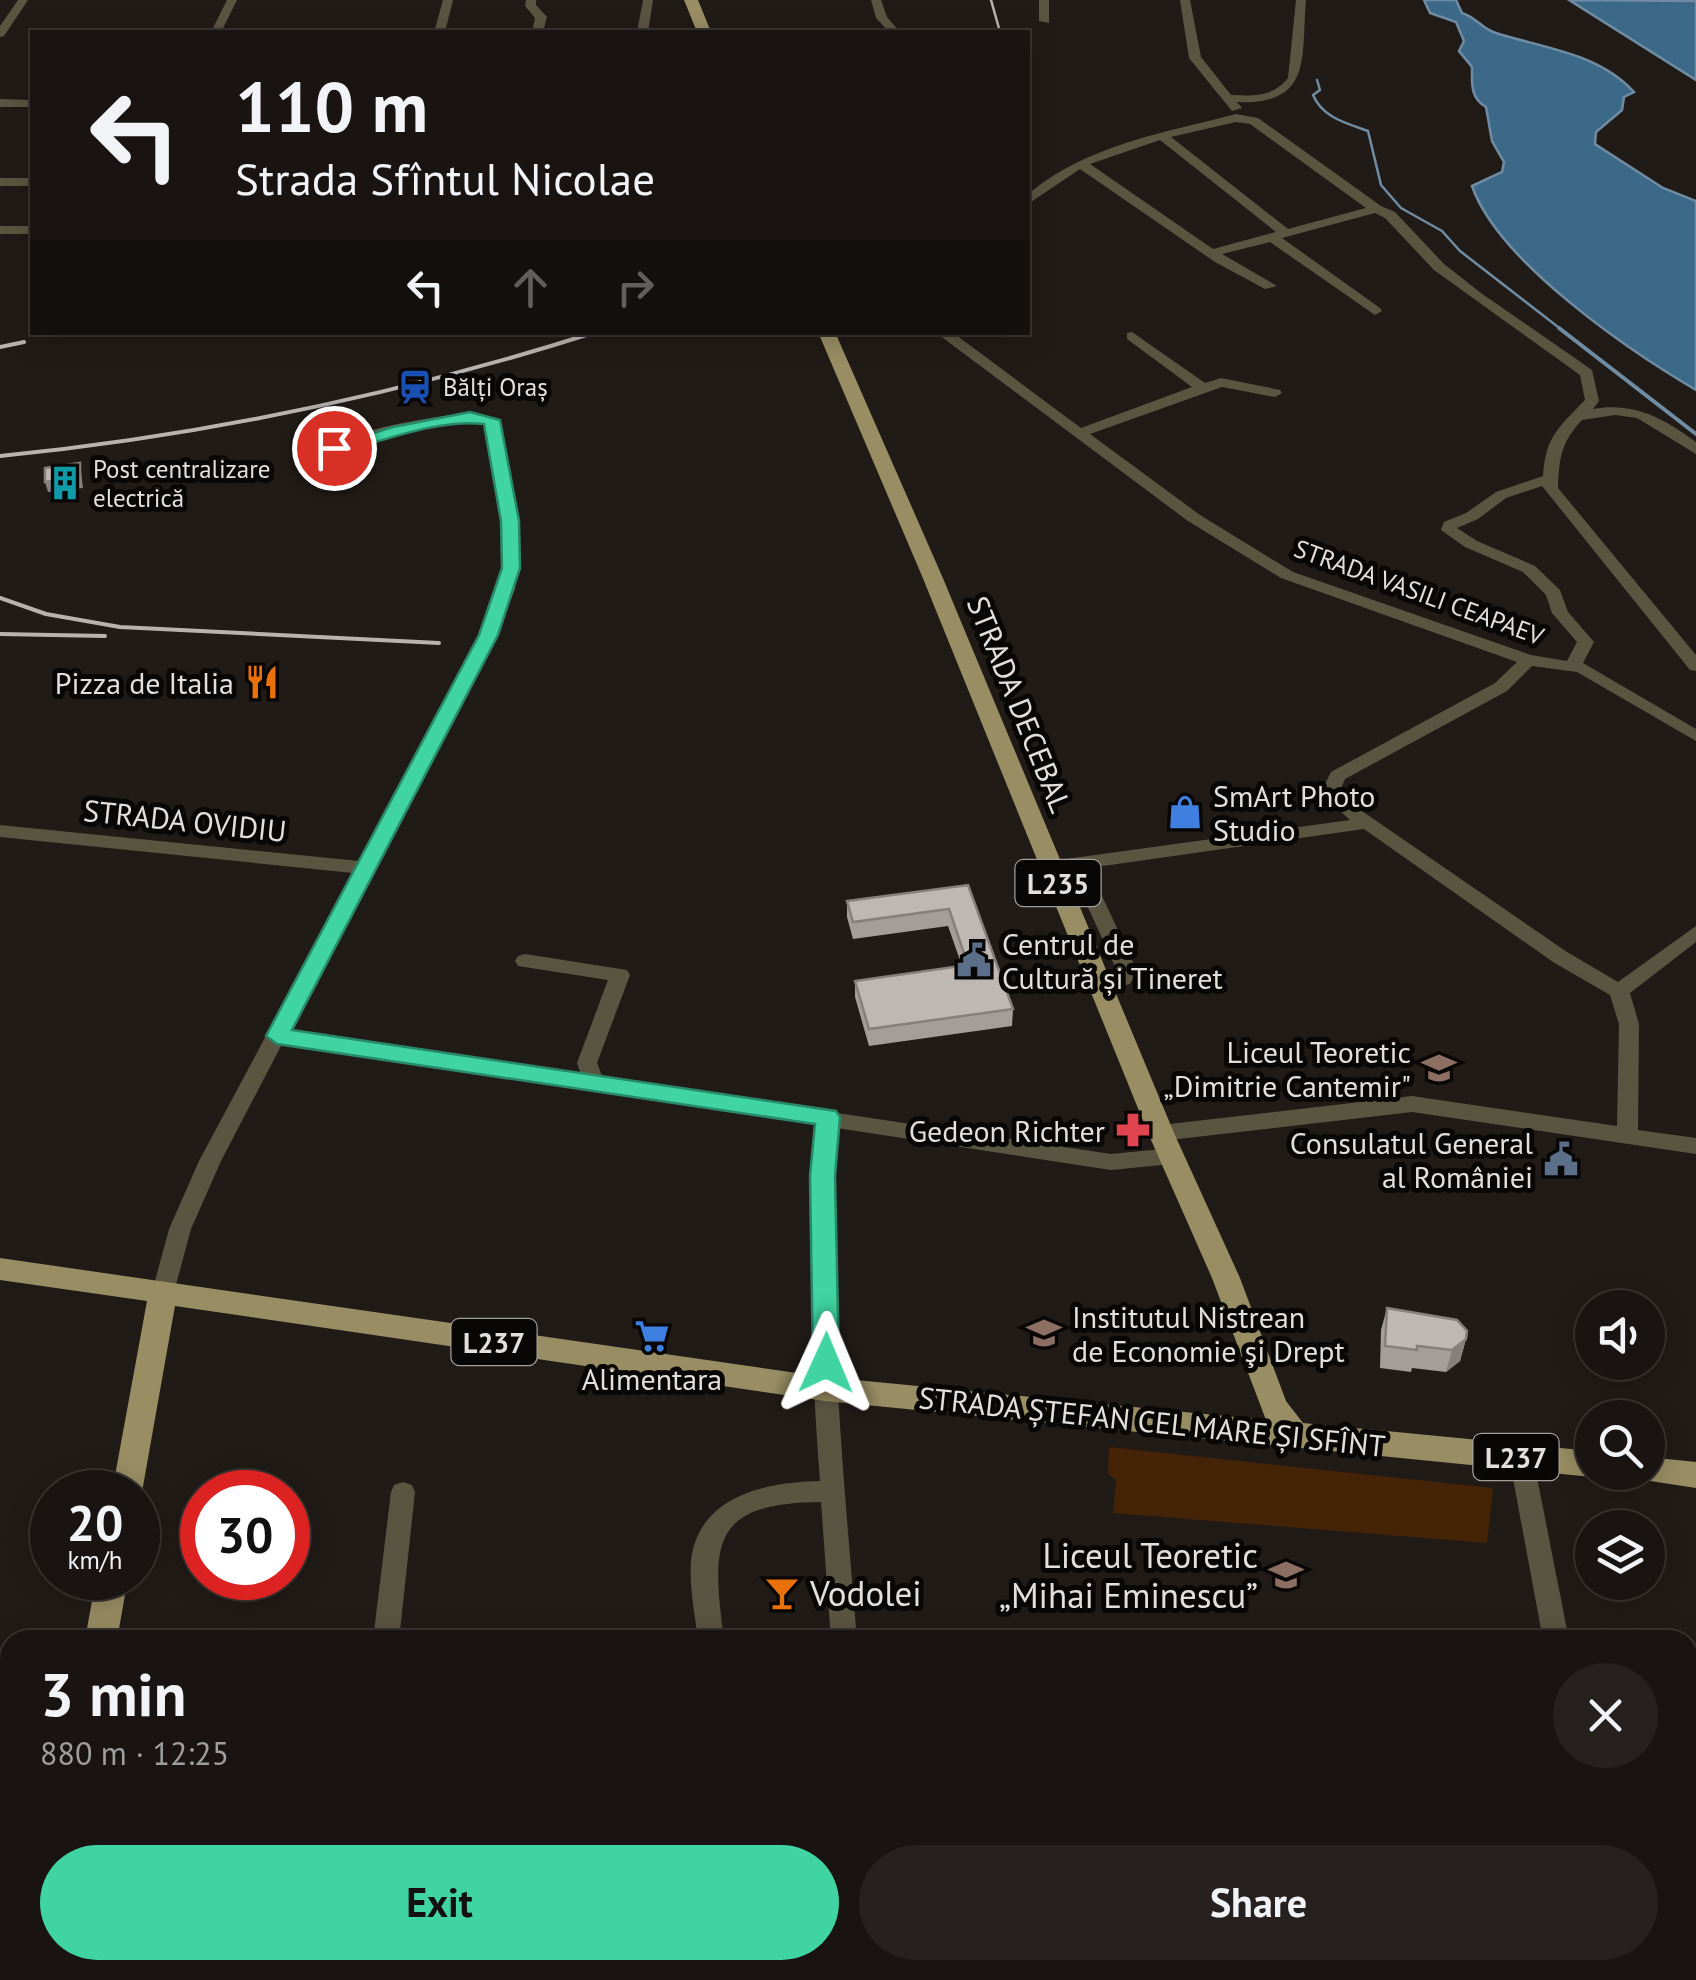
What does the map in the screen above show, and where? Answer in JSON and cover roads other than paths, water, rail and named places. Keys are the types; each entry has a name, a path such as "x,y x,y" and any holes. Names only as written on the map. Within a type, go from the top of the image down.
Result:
{"main road":[{"path":"691,0 703,30"},
{"name":"STRADA DECEBAL","path":"827,335 1226,1278 1273,1406 1292,1432"},
{"name":"STRADA ȘTEFAN CEL MARE ȘI SFÎNT","path":"0,1268 825,1389 1575,1462"},
{"path":"131,1470 163,1292"},
{"path":"1665,1472 1696,1475"},
{"path":"103,1630 108,1600"}],"street":[{"path":"0,34 24,0"},
{"path":"217,30 232,0"},
{"path":"440,30 448,0"},
{"path":"530,0 530,6 541,17 538,30"},
{"path":"643,30 648,0"},
{"path":"876,0 882,18 893,30"},
{"path":"1044,0 1045,21"},
{"path":"1186,0 1186,24 1195,58 1238,110 1236,118"},
{"path":"1228,98 1265,98 1288,88 1294,78 1301,0"},
{"path":"0,104 30,104"},
{"path":"1030,198 1050,180 1081,164 1162,136 1236,118 1254,121 1394,218 1439,266 1476,296 1587,373 1592,401 1572,420 1552,452 1550,489 1696,666"},
{"path":"1162,136 1375,311"},
{"path":"0,182 25,182 21,164"},
{"path":"1081,164 1212,254 1270,286"},
{"path":"1212,254 1376,209"},
{"path":"0,230 30,230"},
{"name":"STRADA VASILI CEAPAEV","path":"946,335 1194,518 1287,575 1528,660 1573,666 1609,681 1696,736"},
{"path":"1132,336 1202,387"},
{"path":"1082,432 1202,387 1232,382 1274,394"},
{"path":"1572,420 1608,409 1636,410 1696,449"},
{"path":"163,1292 170,1258 192,1199 495,622 511,568 510,521 495,424 489,418 399,430 319,454"},
{"path":"1551,478 1501,495 1472,516 1450,525 1448,530 1470,544 1522,564 1554,593 1560,613 1586,642 1573,666"},
{"path":"1528,660 1501,687 1336,776 1332,788 1336,798 1368,823 1560,957 1619,992 1629,1024 1627,1134"},
{"path":"1052,867 1368,823"},
{"name":"STRADA OVIDIU","path":"0,831 364,868"},
{"path":"1078,864 1128,971 1122,979 1100,982"},
{"path":"1619,992 1696,932"},
{"path":"525,961 620,974 586,1064 595,1085"},
{"path":"277,1036 1111,1162 1167,1144 1412,1104 1696,1146"},
{"path":"828,1117 823,1176 825,1389 843,1630"},
{"path":"1520,1457 1554,1630"},
{"path":"710,1630 704,1566 709,1539 724,1520 745,1504 763,1497 799,1491 833,1492"},
{"path":"387,1630 403,1492"}],"water":[{"path":"1424,0 1456,0 1462,13 1491,31 1587,60 1634,92 1624,97 1622,110 1596,132 1595,144 1663,188 1696,201 1696,390 1636,352 1568,301 1508,244 1486,215 1472,186 1502,172 1504,162 1492,141 1486,107 1475,95 1472,67 1459,51 1464,41 1456,22 1430,13"},
{"path":"1569,0 1696,1 1696,80"}],"waterway":[{"path":"1317,80 1320,90 1313,95 1317,103 1336,119 1368,131 1381,185 1401,208 1442,231 1460,251 1562,330"},
{"path":"1559,328 1696,434"}],"railway":[{"path":"991,0 999,30"},
{"path":"0,456 152,437 301,410 449,375 586,335"},
{"path":"0,347 24,342"},
{"path":"0,598 46,614 120,627 439,643"},
{"path":"0,634 105,636"}],"place":[{"name":"Bălți Oraș","path":"415,387"},
{"name":"Post centralizare electrică","path":"65,483"},
{"name":"Pizza de Italia","path":"262,682"},
{"name":"SmArt Photo Studio","path":"1185,812"},
{"name":"Centrul de Cultură și Tineret","path":"974,960"},
{"name":"Liceul Teoretic „Dimitrie Cantemir\"","path":"1439,1068"},
{"name":"Gedeon Richter","path":"1133,1130"},
{"name":"Consulatul General al României","path":"1561,1159"},
{"name":"Institutul Nistrean de Economie şi Drept","path":"1044,1333"},
{"name":"Alimentara","path":"652,1336"},
{"name":"Liceul Teoretic „Mihai Eminescu”","path":"1286,1575"},
{"name":"Vodolei","path":"782,1593"}]}
